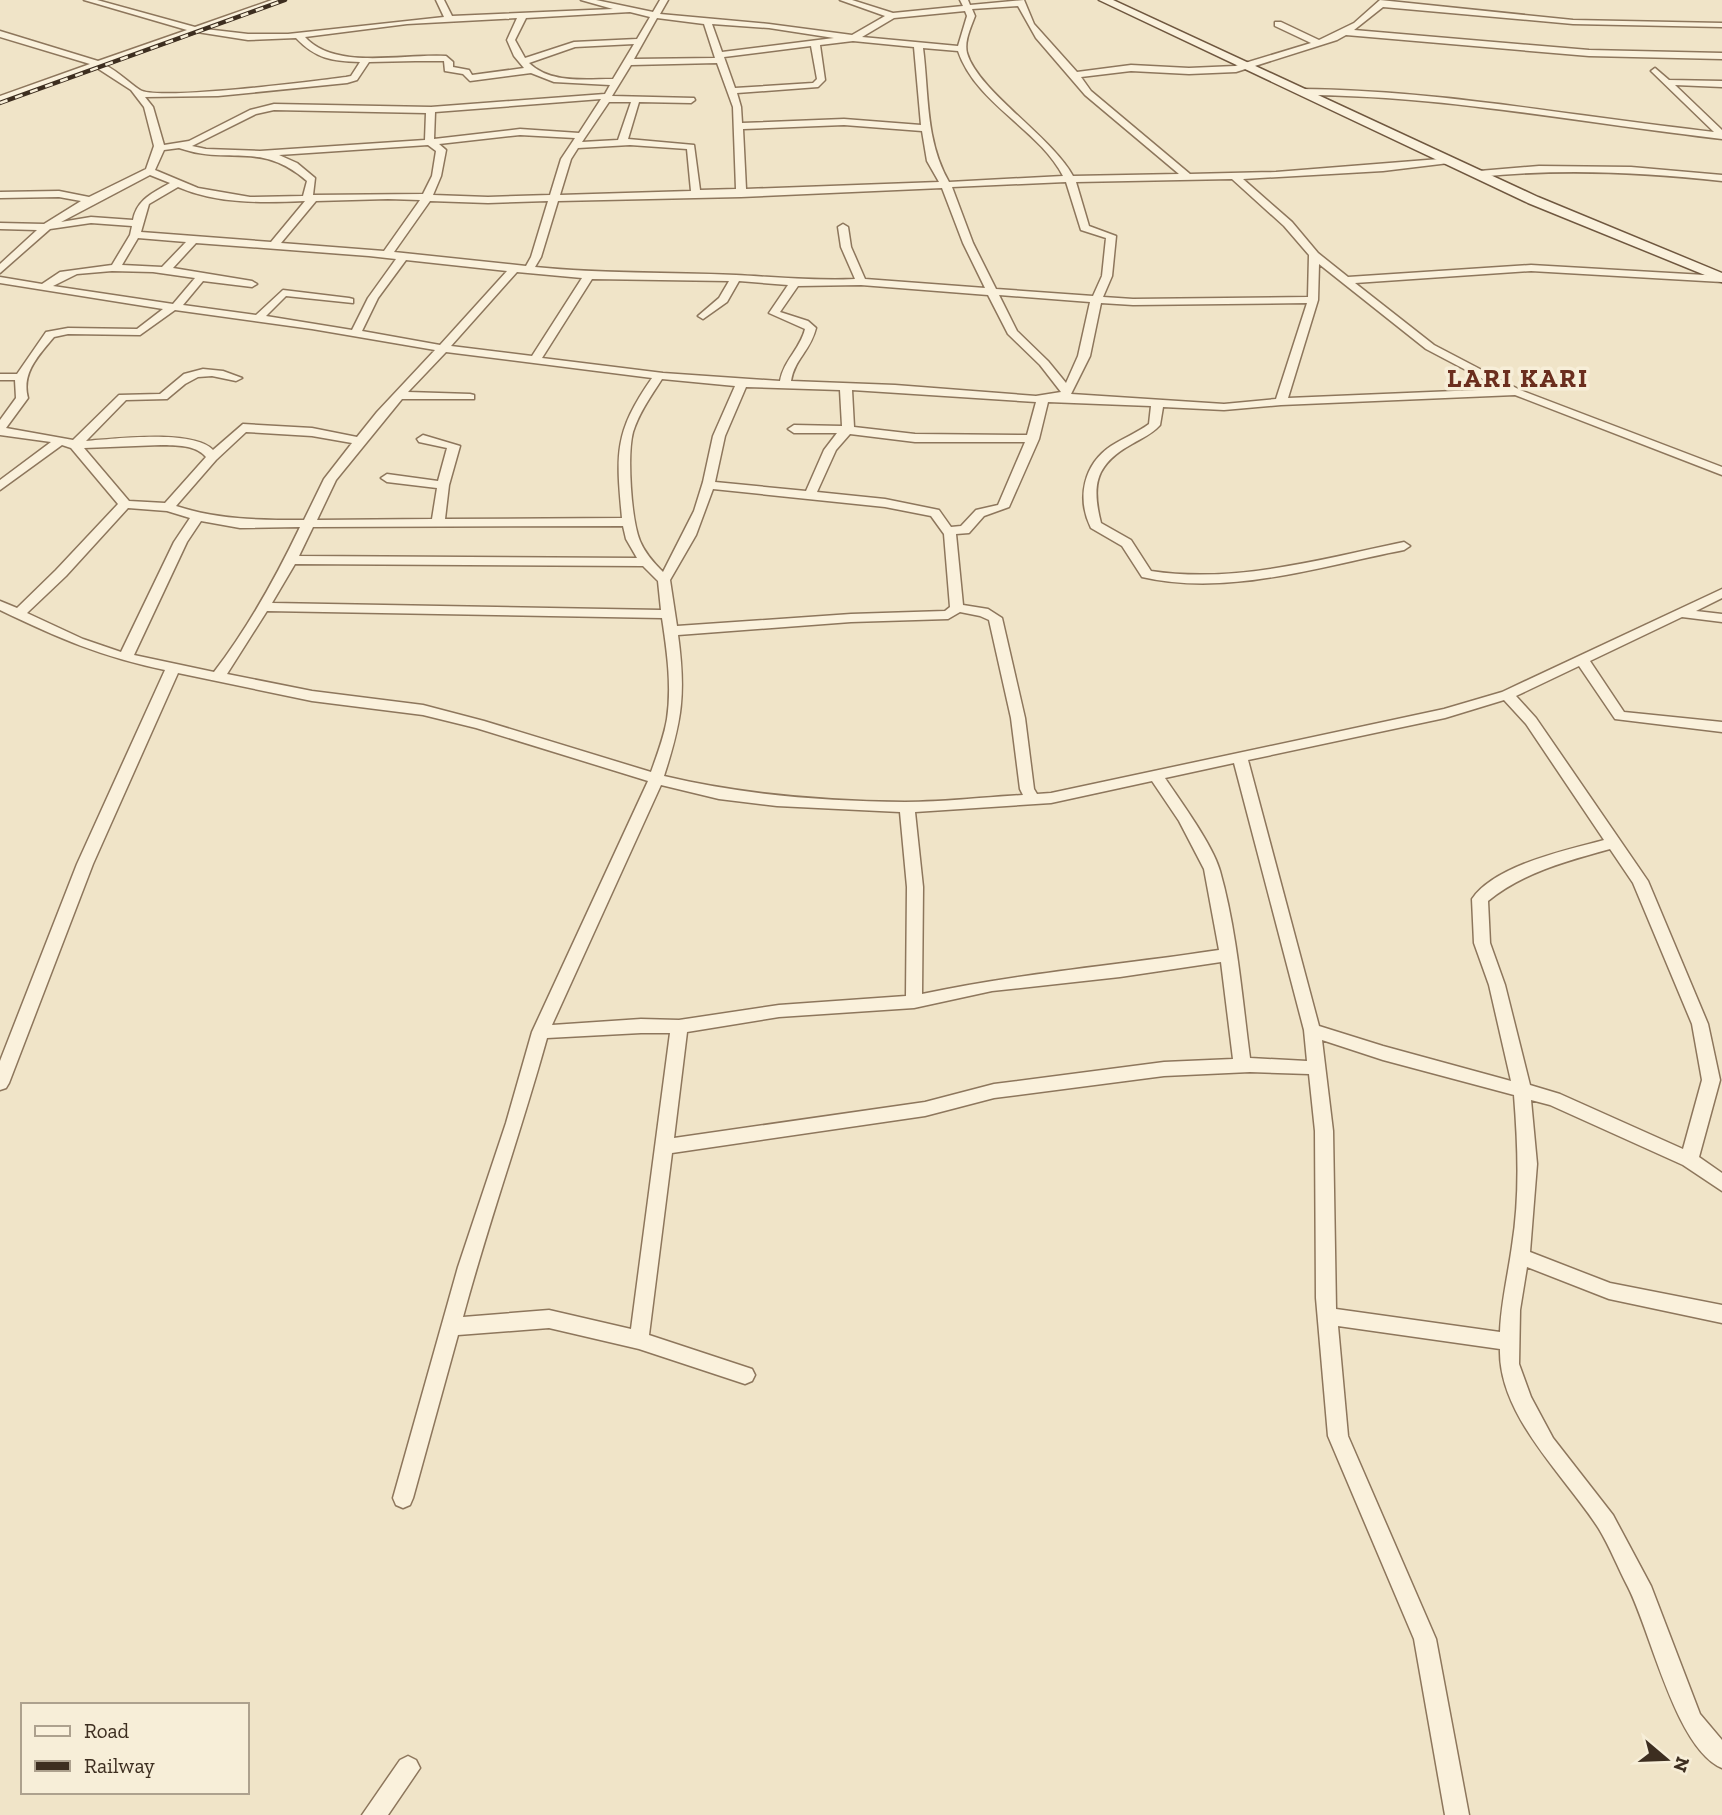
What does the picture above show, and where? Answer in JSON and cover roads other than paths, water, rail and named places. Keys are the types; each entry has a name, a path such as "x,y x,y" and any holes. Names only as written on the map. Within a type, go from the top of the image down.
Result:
{"street":[{"path":"88,0 195,30 248,37 298,35 449,19 630,10"},
{"path":"0,99 280,0"},
{"path":"440,0 449,19"},
{"path":"585,0 655,15 962,49"},
{"path":"528,271 536,257 566,159 607,97 664,0"},
{"path":"844,0 892,16 938,13 965,3 1020,2 1026,18 1077,75 1088,93 1188,177"},
{"path":"1104,0 1479,174 1722,279"},
{"path":"1077,75 1131,68 1216,72 1245,66 1345,32 1382,1 1573,22 1722,25"},
{"path":"965,3 971,16 962,49 964,60 990,91 1033,132 1070,179 1085,228 1111,236 1107,276 1096,300 1084,356 1065,394"},
{"path":"628,62 720,58 854,38 892,16"},
{"path":"522,17 511,40 523,62 532,70 547,80 616,82"},
{"path":"707,21 737,107 741,194"},
{"path":"1278,24 1318,43"},
{"path":"1345,32 1589,53 1721,57"},
{"path":"0,34 96,65 117,75 140,93 154,120 158,148 150,171 91,200 46,227 23,244 0,270"},
{"path":"298,35 316,52 366,60 446,59 448,69 466,72 470,78 532,70"},
{"path":"523,62 574,45 640,41"},
{"path":"732,91 815,85 821,80 815,43"},
{"path":"918,46 925,128 932,161 1012,332 1044,363 1065,394"},
{"path":"140,93 184,96 216,94 347,80 354,78 366,60"},
{"path":"1655,71 1722,136"},
{"path":"1665,82 1722,84"},
{"path":"0,86 23,90"},
{"path":"1301,92 1462,100 1722,136"},
{"path":"158,148 191,144 253,112 274,107 431,110 607,97 691,100"},
{"path":"622,142 636,99"},
{"path":"520,132 528,117 531,102"},
{"path":"430,142 431,110"},
{"path":"737,126 844,122 925,128"},
{"path":"182,146 204,151 262,153 430,142 520,132 577,140 691,147 696,194"},
{"path":"386,255 427,197 442,161 441,150 430,142"},
{"path":"262,153 290,162 312,180 310,198 274,245"},
{"path":"150,171 196,191 250,200 427,197 488,200 741,194 1070,179 1188,177 1383,168 1449,160"},
{"path":"1479,174 1515,170 1629,169 1722,178"},
{"path":"1233,175 1288,224 1314,255 1349,280 1430,347 1516,393 1722,471"},
{"path":"115,268 135,235 145,202 178,183"},
{"path":"0,195 59,194 91,200"},
{"path":"0,226 46,227 91,220 137,223"},
{"path":"843,227 846,247 861,282"},
{"path":"135,235 386,255 589,276 861,282 1096,300 1313,300"},
{"path":"165,270 185,252 194,239"},
{"path":"1281,402 1313,300 1314,255"},
{"path":"355,334 373,298 402,257"},
{"path":"46,286 66,273 115,268 165,270 252,284"},
{"path":"1349,280 1531,268 1722,279"},
{"path":"217,677 235,654 291,559 330,479 359,441 440,348 480,310 513,270"},
{"path":"536,359 589,276"},
{"path":"203,278 174,307 140,332 68,331 50,334 20,377 19,391 22,398 0,430 61,440 75,445 189,445 204,448 212,457"},
{"path":"703,316 723,300 736,278"},
{"path":"0,280 440,348 659,376 742,383 1043,398 1065,394 1157,404 1224,407 1281,402 1516,393"},
{"path":"785,384 788,367 811,335 811,328 804,323 774,313 795,282"},
{"path":"259,318 283,293 349,301"},
{"path":"75,445 123,397 163,397 190,374 198,372 236,378"},
{"path":"403,1498 467,1267 515,1123 540,1032 656,779 670,737 675,710 670,622 664,580 645,562 631,537 627,522 625,443 645,396 659,376"},
{"path":"0,377 20,377"},
{"path":"664,580 693,531 709,485 714,452 726,414 742,383"},
{"path":"846,388 848,430"},
{"path":"399,395 470,397"},
{"path":"948,531 965,530 980,513 1003,507 1033,439 1043,398"},
{"path":"1157,404 1156,423 1148,431 1127,441 1101,460 1089,480 1088,498 1095,525 1127,543 1147,575 1218,578 1264,573 1404,546"},
{"path":"167,507 212,457 247,427 312,432 359,441"},
{"path":"794,429 848,430 915,438 1033,439"},
{"path":"810,495 832,446 841,434 848,430"},
{"path":"423,439 454,446 443,485 438,523"},
{"path":"0,486 61,440"},
{"path":"75,445 124,504 167,507 198,517 240,524 627,522"},
{"path":"387,478 443,485"},
{"path":"709,485 885,503 935,513 948,531 957,608"},
{"path":"18,614 61,573 124,504"},
{"path":"126,658 136,628 160,589 187,528 198,517"},
{"path":"291,559 645,562"},
{"path":"0,605 78,642 126,658 312,696 423,710 480,724 656,779 719,794 777,801 907,807 1033,799 1157,777 1446,713 1507,695 1722,593"},
{"path":"263,607 318,610 487,610 634,616 670,622 948,615 957,608 984,612 995,618 1018,718 1027,789 1033,799"},
{"path":"1682,613 1722,618"},
{"path":"1583,661 1620,716 1722,727"},
{"path":"0,1083 85,864 173,668"},
{"path":"1507,695 1531,721 1640,881 1700,1024 1710,1080 1689,1160"},
{"path":"1240,759 1312,1030 1324,1131 1328,1316 1338,1436 1425,1639 1457,1815"},
{"path":"1157,777 1185,819 1212,869 1228,955 1242,1065"},
{"path":"907,807 915,887 914,1002"},
{"path":"1614,843 1550,861 1498,882 1480,900 1482,943 1497,985 1522,1090 1528,1164 1520,1256 1510,1310 1509,1364 1522,1400 1546,1444 1605,1522 1643,1594 1692,1722 1722,1757"},
{"path":"540,1032 641,1026 679,1027 779,1011 914,1002 992,985 1120,971 1228,955"},
{"path":"639,1340 679,1027"},
{"path":"1312,1030 1383,1053 1555,1099 1689,1160 1722,1183"},
{"path":"664,1147 925,1109 994,1091 1164,1069 1242,1065 1316,1068"},
{"path":"1520,1256 1609,1291 1722,1314"},
{"path":"1328,1316 1509,1342"},
{"path":"451,1327 549,1319 639,1340 745,1375"},
{"path":"374,1815 408,1768"}],"railway":[{"path":"0,103 285,0"}],"district":[{"name":"LARI KARI","path":"1518,378"}]}
